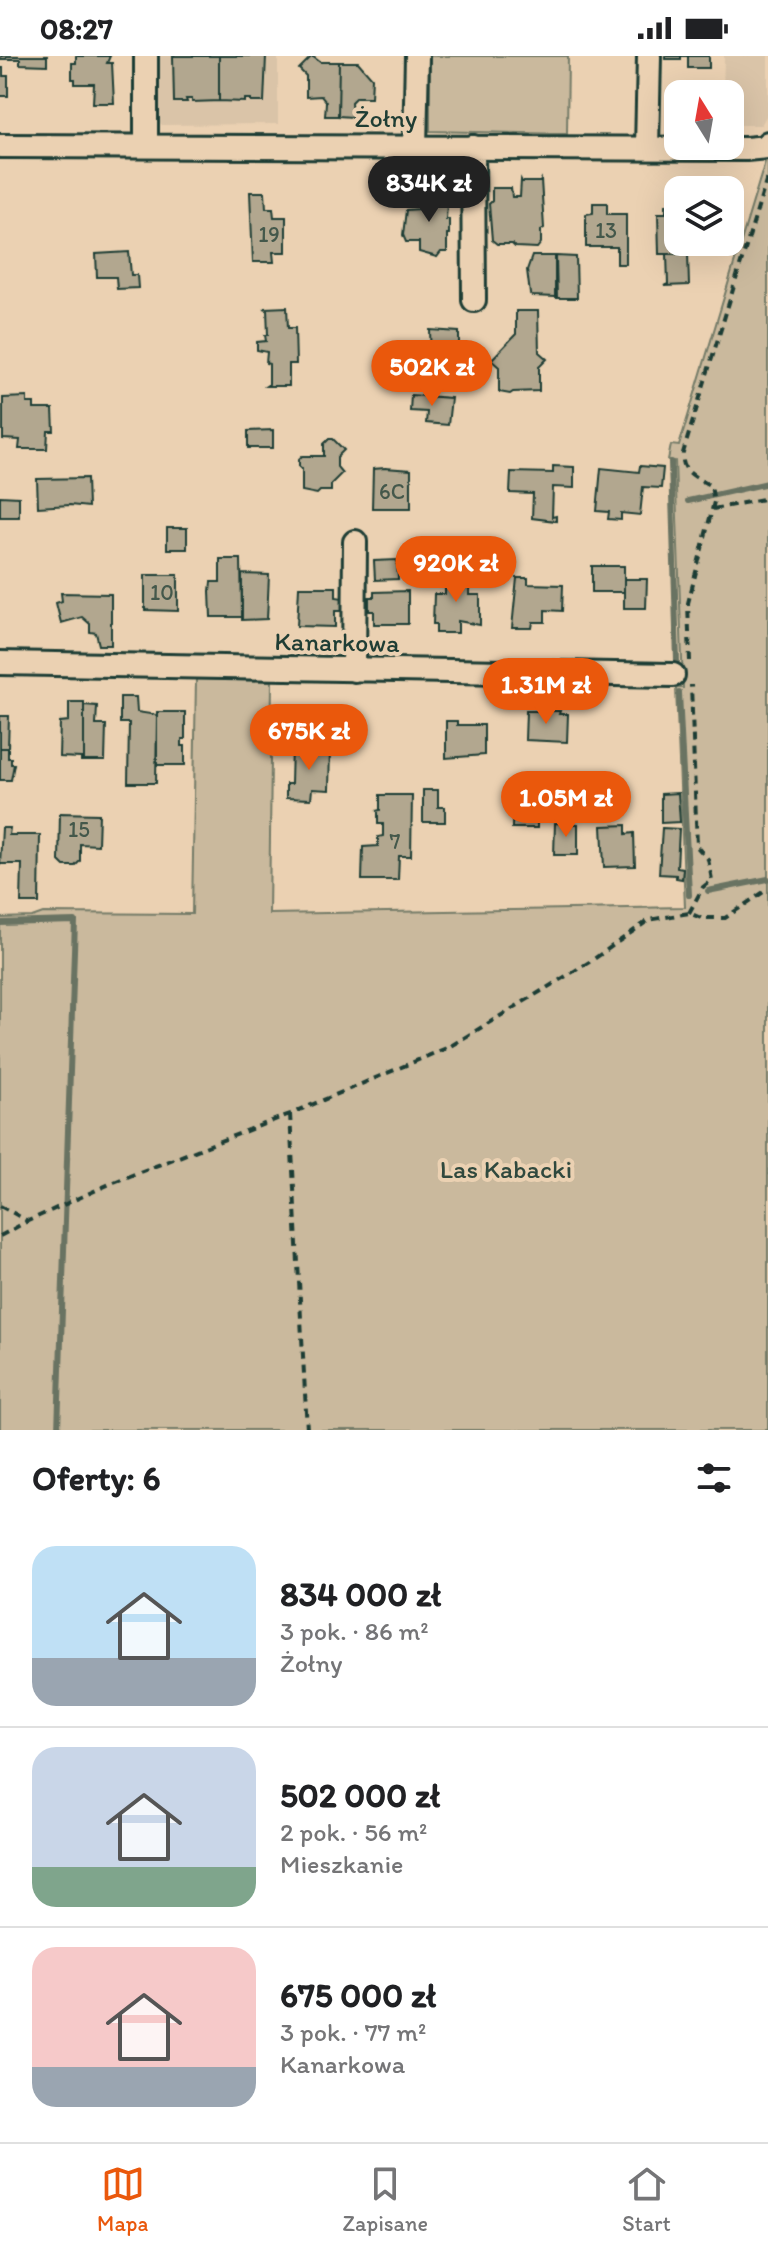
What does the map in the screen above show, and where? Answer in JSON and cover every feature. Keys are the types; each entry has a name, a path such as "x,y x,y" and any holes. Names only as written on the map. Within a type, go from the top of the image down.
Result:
{"street":[{"path":"146,56 146,146"},
{"path":"415,147 417,56"},
{"path":"647,148 649,56"},
{"name":"Żołny","path":"0,146 746,149 767,147 768,143"},
{"path":"473,147 474,300"},
{"path":"354,670 355,542"},
{"name":"Kanarkowa","path":"0,663 673,675"}],"path":[{"path":"689,913 703,887 712,880 708,859 697,847 688,603 714,502 711,486 684,469 681,461 768,175"},
{"path":"713,509 768,498"},
{"path":"0,1236 114,1182 290,1114 449,1047 591,961 649,920 689,913 701,918 725,918 768,889"},
{"path":"290,1114 307,1430"},
{"path":"0,1206 28,1221"}],"shaded area":[{"path":"155,56 278,56 278,124 162,125 155,118"},
{"path":"724,56 768,56 768,113 761,125 744,125 744,80 723,80"}],"green space":[{"path":"430,56 568,56 567,134 430,131"},
{"name":"Las Kabacki","path":"768,152 768,1430 0,1430 0,918 32,917 43,913 192,914 196,679 272,681 269,914 685,907 676,688 683,688 675,461 668,460 671,445 679,446 737,256 744,256 744,231"}],"building":[{"path":"1,56 47,56 47,65 20,64 20,59 1,59"},
{"path":"76,56 110,56 107,63 112,63 114,103 93,103 94,84 75,84 72,63 76,63"},
{"path":"173,56 219,56 219,101 192,102 192,99 186,99 187,102 174,102"},
{"path":"219,56 266,56 264,102 251,102 251,99 245,99 245,102 219,101"},
{"path":"312,56 320,62 339,62 338,116 325,116 326,102 321,96 306,97 306,76 299,69"},
{"path":"665,56 681,56 681,59 665,59"},
{"path":"688,56 709,56 709,68 688,68"},
{"path":"339,62 358,62 372,78 371,97 356,97 351,102 352,117 338,116"},
{"path":"0,68 3,68 3,76 8,76 8,96 0,96"},
{"path":"521,180 541,180 544,228 537,248 497,244 492,240 489,204 492,188 511,188 512,197 520,197"},
{"path":"427,189 448,189 447,252 441,252 437,257 419,252 419,242 406,242 403,235 406,210 419,209 419,203 426,204"},
{"path":"250,192 265,192 266,208 273,208 274,217 286,217 286,252 273,252 274,262 253,262"},
{"path":"593,203 607,203 607,214 626,214 626,264 617,264 617,247 586,247 586,214 593,213"},
{"path":"658,213 664,213 664,254 659,254"},
{"path":"129,252 131,275 137,275 138,288 117,289 116,277 97,277 96,254"},
{"path":"532,256 555,256 555,297 530,294 527,270"},
{"path":"556,256 576,257 577,298 557,298"},
{"path":"667,256 688,256 689,285 664,286 668,284"},
{"path":"287,307 288,328 295,328 296,364 289,364 289,386 266,386 269,384 267,352 257,350 257,342 266,341 265,335 268,335 267,309 264,308"},
{"path":"516,311 538,311 539,352 547,359 539,367 539,391 499,392 499,367 491,360 516,334"},
{"path":"430,330 459,332 459,363 431,360"},
{"path":"411,395 451,398 448,425 426,423 427,412 410,411"},
{"path":"27,397 27,403 34,403 34,409 53,409 54,431 48,431 47,449 19,449 20,440 3,439 3,398"},
{"path":"273,430 273,448 248,448 248,431"},
{"path":"329,439 344,450 337,457 337,467 342,473 331,484 331,491 317,494 302,491 299,459 302,456 324,456 324,444"},
{"path":"553,466 574,467 574,488 553,487 552,517 556,516 556,521 532,518 533,494 510,493 511,472 553,473"},
{"path":"640,466 663,468 661,488 643,487 640,515 621,513 621,520 608,519 609,512 597,511 601,468 639,472"},
{"path":"373,469 411,470 411,508 372,508"},
{"path":"87,478 88,507 38,507 37,479"},
{"path":"0,496 19,497 19,517 0,517"},
{"path":"167,528 187,528 187,549 167,549"},
{"path":"220,559 241,559 242,617 211,617 211,582 220,582"},
{"path":"397,560 398,579 375,580 374,561"},
{"path":"592,566 624,566 624,592 592,592"},
{"path":"445,571 470,572 469,595 480,595 480,625 458,621 458,633 436,633 436,624 433,624 434,594 445,594"},
{"path":"242,574 269,575 267,619 242,620"},
{"path":"145,575 178,575 178,611 145,610"},
{"path":"517,578 528,578 528,584 563,585 562,611 545,610 545,622 533,622 532,628 512,628"},
{"path":"624,579 647,579 646,608 624,608"},
{"path":"299,587 336,587 336,597 343,598 343,611 335,611 335,627 297,626"},
{"path":"408,591 408,624 374,624 374,611 369,611 369,597 374,597 374,592"},
{"path":"61,593 111,594 111,645 99,645 96,633 90,632 90,624 82,617 61,623 56,603 62,601"},
{"path":"120,697 136,697 137,712 157,715 156,783 128,783 129,723 120,723"},
{"path":"69,702 84,702 84,761 81,758 59,757 60,722 69,721"},
{"path":"84,705 97,706 96,725 106,725 105,761 84,761"},
{"path":"526,711 560,711 559,714 568,714 567,742 525,740"},
{"path":"157,712 185,712 182,746 185,746 185,765 157,765"},
{"path":"0,716 9,716 8,748 0,748"},
{"path":"446,721 457,721 457,725 484,725 484,755 446,758"},
{"path":"292,746 330,749 329,790 312,789 311,799 286,798 286,784 291,784"},
{"path":"0,748 8,748 8,758 14,764 11,780 0,780"},
{"path":"513,788 537,788 537,828 512,828"},
{"path":"423,790 438,790 438,807 445,807 445,822 423,822"},
{"path":"678,793 680,822 661,823 661,794"},
{"path":"380,795 412,795 411,856 399,856 398,880 362,880 363,847 378,846 378,837 383,836 383,824 378,824 376,811 380,810"},
{"path":"60,813 99,814 98,845 80,844 80,861 75,866 64,866 59,861"},
{"path":"555,823 578,824 578,855 554,855"},
{"path":"626,825 626,834 634,833 635,866 604,867 602,826"},
{"path":"2,828 10,828 9,835 40,835 39,903 21,903 22,864 0,864"},
{"path":"662,828 679,829 677,867 683,868 682,879 676,878 676,875 659,874"}],"waterway":[{"path":"671,462 677,661"},
{"path":"688,501 768,483"},
{"path":"679,693 689,895"},
{"path":"708,891 768,879"},
{"path":"0,923 75,921 58,1430"}]}
